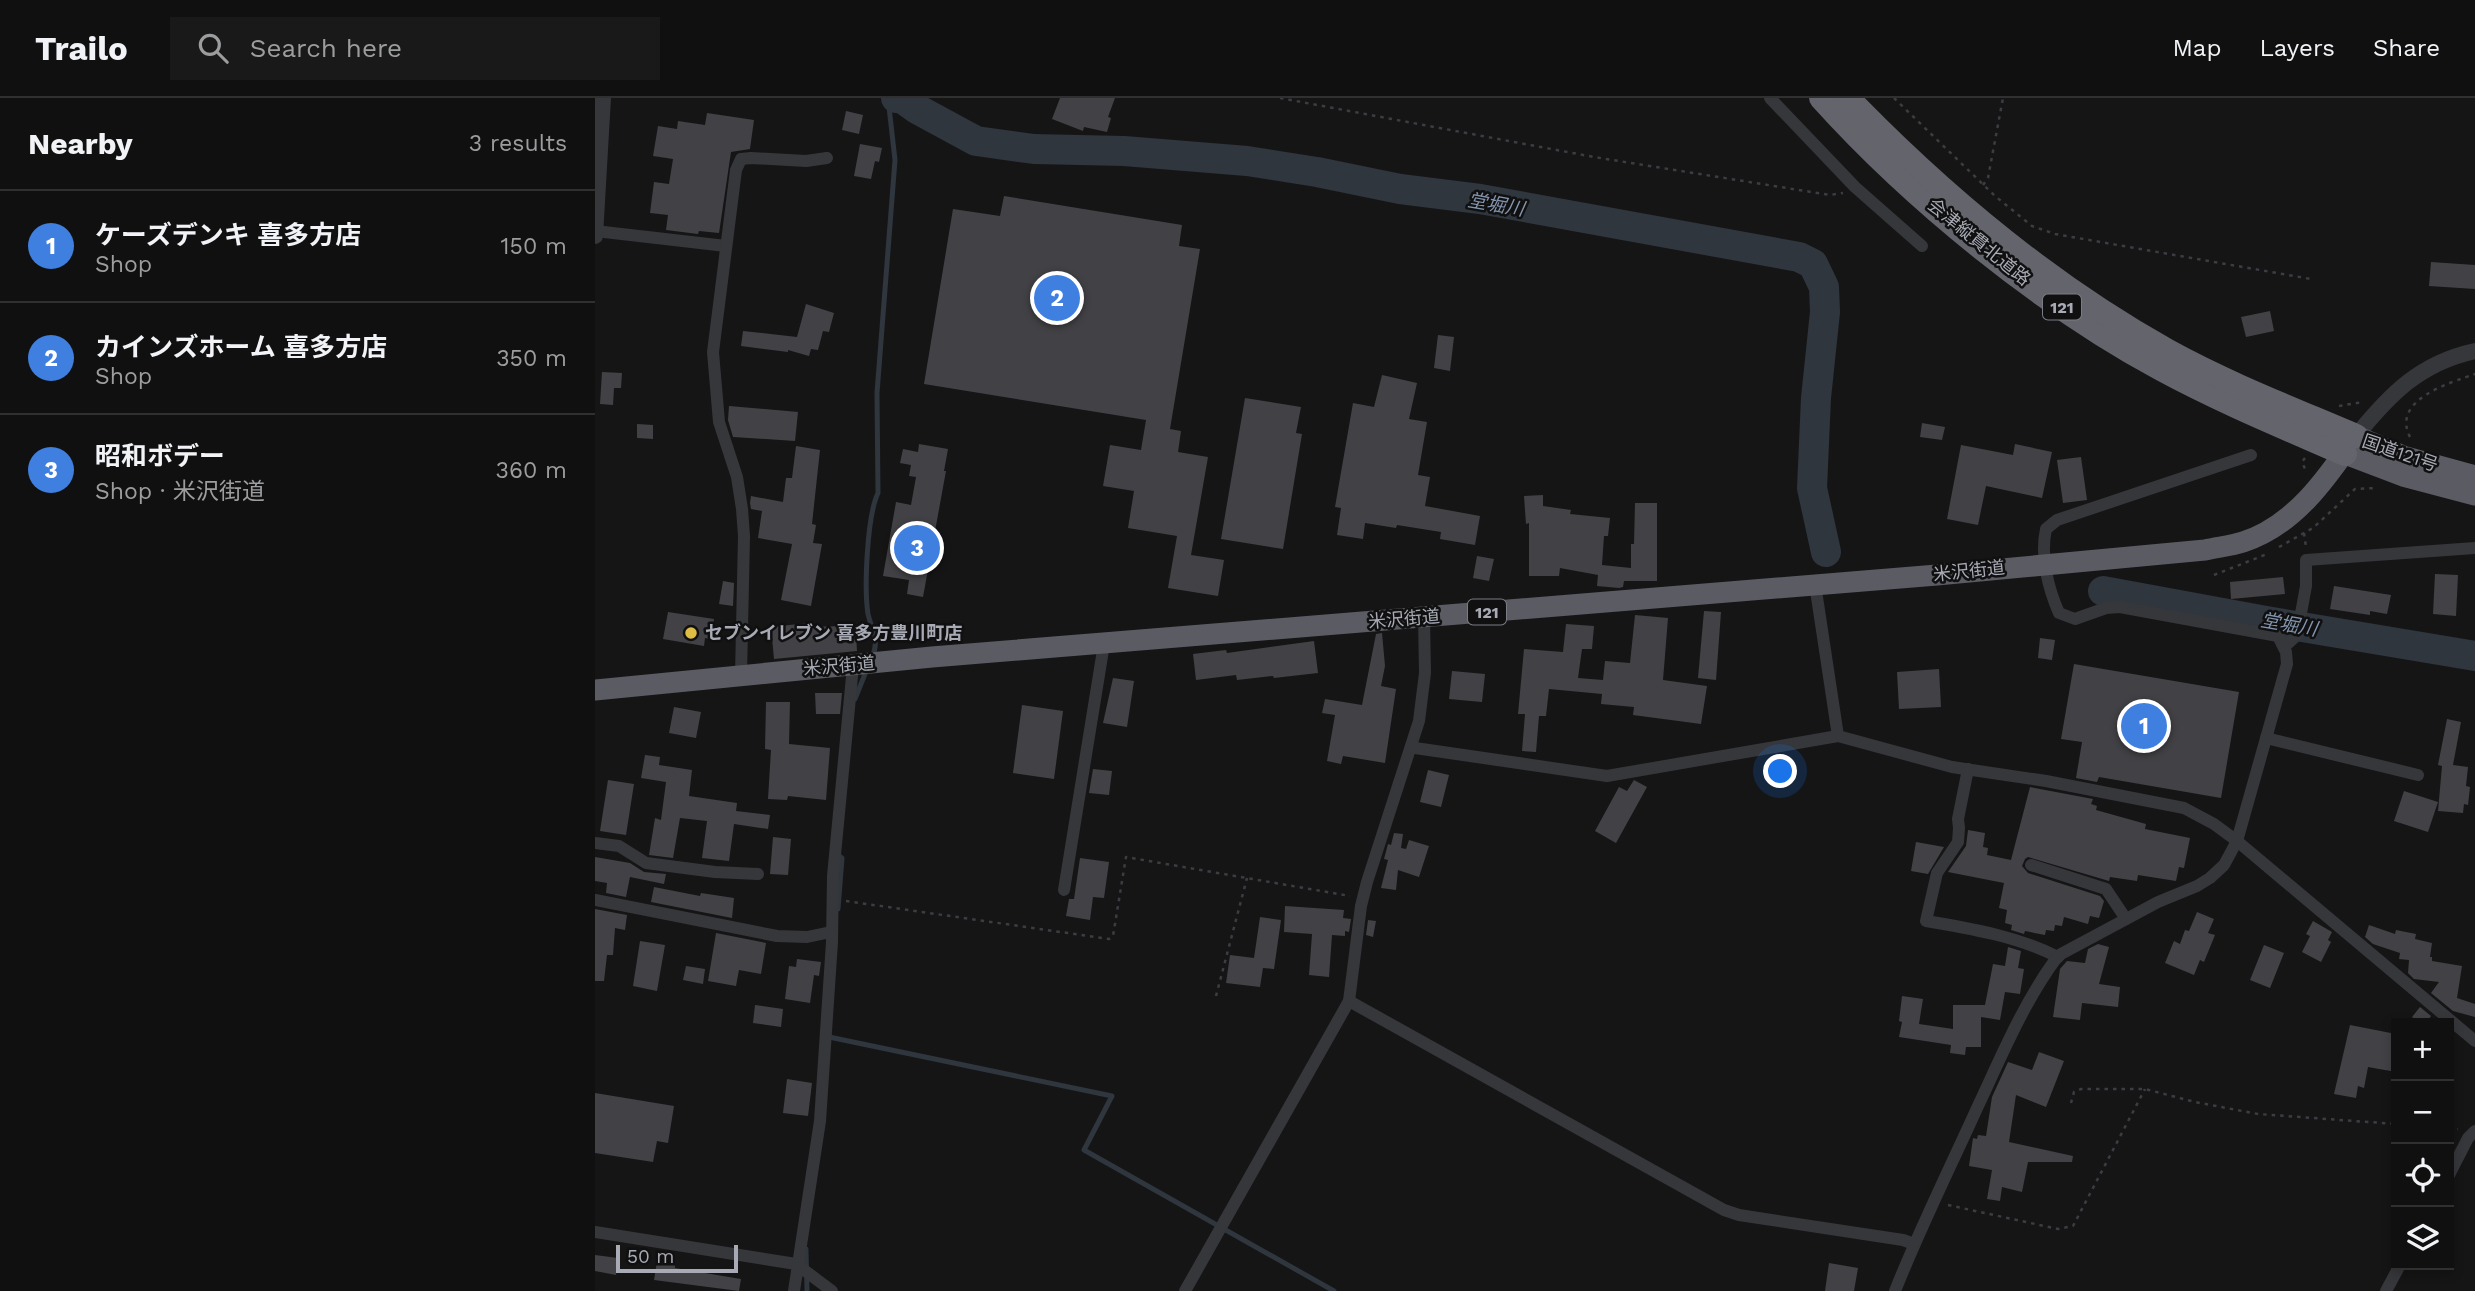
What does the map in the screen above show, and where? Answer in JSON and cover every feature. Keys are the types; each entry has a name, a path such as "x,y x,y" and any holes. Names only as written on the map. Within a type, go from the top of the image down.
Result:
{"highway":[{"name":"会津縦貫北道路","path":"1821,98 1884,162 1972,239 2045,295 2098,331 2159,368 2213,395 2350,445"},
{"name":"会津縦貫北道路","path":"1849,98 1903,155 1985,226 2055,279 2168,351 2350,445"},
{"name":"国道121号","path":"2350,445 2475,476"},
{"name":"国道121号","path":"2350,445 2403,475 2475,495"},
{"name":"米沢街道","path":"595,690 932,657 1937,575 2205,550 2243,543 2285,520 2326,479 2350,445"}],"street":[{"path":"603,98 595,233 726,246"},
{"path":"1770,98 1856,187 1922,246"},
{"path":"741,675 744,536 742,509 737,477 719,422 713,352 736,170 741,159 806,161 827,158"},
{"path":"2350,445 2403,384 2454,355 2475,351"},
{"path":"1895,1291 1934,1200 2020,1020 2050,966 2058,957 2126,919 2210,878 2224,865 2237,841 2287,664 2284,647 2278,635 2120,607 2106,608 2075,619 2059,613 2045,564 2046,529 2052,522 2251,455"},
{"path":"2284,647 2297,635 2306,586 2306,560 2475,548"},
{"path":"1815,583 1838,736"},
{"path":"1185,1291 1349,1001 1363,898 1377,847 1419,722 1425,673 1424,617"},
{"path":"1065,890 1104,644"},
{"path":"794,1291 796,1264 820,1121 833,899 853,666"},
{"path":"1415,748 1607,776 1838,736 1919,759 2184,808 2214,824 2237,841 2475,1041"},
{"path":"2266,738 2418,775"},
{"path":"1968,769 1958,819 1958,842 1937,873 1926,921 1999,934 2035,945 2058,957"},
{"path":"595,843 619,846 646,863 715,872 758,874"},
{"path":"2031,865 2106,889 2126,919"},
{"path":"595,900 777,936 807,937 831,932"},
{"path":"1349,1001 1724,1210 1739,1215 1903,1240 1914,1244"},
{"path":"2454,1166 2475,1131"},
{"path":"595,1232 796,1264 832,1291"},
{"path":"2386,1291 2397,1270"}],"path":[{"path":"1280,98 1594,157 1830,195 1841,194 1856,187"},
{"path":"1894,98 1983,185 2032,226 2311,279"},
{"path":"1983,185 1988,178 2003,98"},
{"path":"2414,442 2406,428 2405,420 2415,404 2443,385 2475,374"},
{"path":"2278,548 2313,528 2355,489 2382,488"},
{"path":"2214,575 2270,552"},
{"path":"833,899 1109,939 1113,936 1126,857 1363,898"},
{"path":"1216,996 1247,878"},
{"path":"2071,1103 2074,1092 2081,1089 2145,1089 2258,1114 2391,1124"},
{"path":"1934,1200 2058,1228 2073,1226 2145,1089"}],"building":[{"path":"1060,98 1115,98 1108,117 1111,118 1107,132 1084,127 1083,131 1052,119"},
{"path":"846,111 863,115 859,134 842,130"},
{"path":"707,113 754,120 750,149 731,152 719,233 699,231 698,234 666,230 668,215 650,213 654,182 669,184 673,159 653,156 658,126 677,129 678,121 705,125"},
{"path":"860,144 882,148 879,162 875,161 871,179 854,176"},
{"path":"1004,196 1182,225 1179,246 1200,249 1170,429 1181,431 1178,452 1208,457 1191,555 1224,560 1218,596 1168,588 1177,536 1128,528 1134,491 1103,486 1110,445 1141,450 1146,420 924,384 953,209 1000,216"},
{"path":"2431,262 2475,265 2475,289 2429,286"},
{"path":"806,304 834,313 829,332 823,331 818,350 811,349 809,356 788,350 741,346 743,331 797,337"},
{"path":"2270,311 2274,331 2246,337 2241,317"},
{"path":"1438,335 1454,337 1450,371 1434,368"},
{"path":"602,372 622,373 621,388 614,388 613,405 600,404"},
{"path":"1382,375 1417,383 1409,419 1427,422 1418,475 1430,477 1425,506 1480,516 1475,545 1440,539 1441,532 1397,525 1396,528 1365,523 1363,539 1337,535 1341,508 1335,507 1353,403 1374,407"},
{"path":"1245,398 1301,407 1296,433 1302,434 1283,549 1221,539"},
{"path":"729,406 798,412 795,441 733,437 728,420"},
{"path":"1922,423 1945,427 1942,440 1920,437"},
{"path":"637,424 653,425 653,439 637,438"},
{"path":"919,444 948,449 923,597 907,594 909,580 883,576 896,502 911,505 916,477 909,476 911,465 900,463 903,449 918,452"},
{"path":"2015,444 2052,452 2042,498 1986,486 1978,525 1947,519 1961,445 2013,455"},
{"path":"796,446 820,450 812,524 816,525 813,543 822,544 811,606 781,600 792,544 758,538 762,511 751,509 750,503 751,496 783,502 786,478 792,478"},
{"path":"2081,457 2087,500 2063,503 2057,460"},
{"path":"1543,495 1543,506 1571,510 1570,514 1610,518 1608,536 1604,536 1602,565 1631,568 1635,503 1657,503 1657,581 1624,581 1623,587 1619,588 1597,586 1598,575 1560,568 1559,576 1529,576 1529,523 1526,524 1524,496"},
{"path":"1477,556 1494,559 1489,581 1473,578"},
{"path":"2435,574 2458,575 2456,616 2433,614"},
{"path":"2283,577 2285,594 2231,599 2230,582"},
{"path":"723,581 734,583 733,606 719,604"},
{"path":"2334,586 2391,595 2387,614 2370,611 2370,615 2330,609"},
{"path":"1704,611 1721,612 1716,680 1698,678"},
{"path":"668,612 714,619 711,639 705,638 704,646 663,639"},
{"path":"1635,615 1668,618 1663,680 1707,686 1701,724 1633,715 1634,707 1601,704 1602,694 1549,689 1546,716 1539,716 1536,752 1522,751 1525,714 1518,714 1524,649 1563,652 1566,624 1594,626 1592,649 1582,649 1578,678 1603,680 1605,661 1630,663"},
{"path":"808,623 807,627 844,626 844,634 856,634 857,651 774,659 771,627"},
{"path":"1382,633 1385,666 1381,686 1396,689 1385,763 1343,756 1341,764 1327,761 1335,715 1322,713 1325,699 1362,705 1376,634"},
{"path":"2040,638 2055,640 2052,660 2038,658"},
{"path":"1314,641 1318,673 1237,680 1236,675 1196,680 1193,654 1226,650 1227,653"},
{"path":"2074,664 2239,692 2221,798 2099,777 2097,782 2076,778 2082,742 2061,739"},
{"path":"1939,669 1941,707 1899,709 1897,672"},
{"path":"1452,671 1485,674 1482,702 1449,699"},
{"path":"1113,678 1134,681 1127,727 1103,723"},
{"path":"815,693 842,693 840,714 816,714"},
{"path":"766,702 790,702 789,744 830,748 826,800 788,796 787,800 768,799 771,750 765,749"},
{"path":"1022,705 1063,711 1054,779 1013,773"},
{"path":"674,707 701,712 696,738 669,733"},
{"path":"2447,719 2461,722 2453,765 2468,767 2466,786 2470,787 2468,805 2464,804 2463,813 2438,811 2442,766 2438,765"},
{"path":"645,755 660,757 659,765 692,770 689,796 737,803 736,811 770,815 768,829 734,824 729,861 702,858 707,821 680,818 673,858 649,855 655,818 661,820 666,782 641,778"},
{"path":"1093,769 1112,771 1109,795 1089,793"},
{"path":"1428,770 1449,775 1441,807 1420,802"},
{"path":"608,780 634,784 626,835 600,831"},
{"path":"1634,780 1647,787 1616,843 1595,831 1619,787 1627,791"},
{"path":"2030,787 2093,799 2091,804 2097,806 2096,810 2146,824 2145,829 2190,838 2184,868 2179,867 2176,881 2138,875 2137,881 2110,877 2109,881 2028,857 2022,866 2028,873 2100,896 2104,901 2099,918 2090,916 2088,924 2064,917 2062,926 2055,925 2054,931 2046,930 2045,935 2011,930 2012,925 2005,923 2007,910 1999,908 2004,883 1948,872 1966,846 1968,830 1985,833 1983,847 1988,848 1987,855 2011,860"},
{"path":"2404,791 2438,802 2428,832 2394,821"},
{"path":"1394,833 1403,834 1401,848 1406,849 1409,840 1429,846 1419,877 1398,870 1396,890 1381,888 1388,860 1384,859"},
{"path":"773,837 791,839 788,875 770,874"},
{"path":"1916,842 1944,847 1928,874 1911,871"},
{"path":"595,857 630,863 644,872 666,874 664,884 630,877 626,897 606,893 607,883 595,881"},
{"path":"1080,858 1109,862 1104,898 1093,897 1090,920 1066,916 1069,899 1074,899"},
{"path":"654,887 700,896 701,893 734,898 732,918 651,902"},
{"path":"1285,906 1344,910 1343,918 1351,919 1349,932 1345,931 1345,936 1332,935 1329,977 1309,975 1312,934 1284,932"},
{"path":"595,909 627,915 625,930 615,928 613,955 607,955 604,981 595,981"},
{"path":"2197,912 2214,919 2208,933 2215,935 2204,962 2200,960 2194,975 2165,963 2174,941 2180,944 2185,930 2189,931"},
{"path":"1260,917 1281,920 1274,969 1263,968 1260,987 1226,983 1230,955 1254,958"},
{"path":"1368,920 1376,921 1373,937 1366,935"},
{"path":"2313,921 2332,932 2328,940 2331,942 2321,962 2302,952 2310,936 2306,934"},
{"path":"2369,925 2395,934 2396,930 2416,934 2415,939 2432,943 2432,961 2462,966 2457,998 2475,1004 2475,1017 2453,1011 2431,993 2439,982 2414,979 2408,973 2409,960 2399,959 2400,953 2373,944 2365,937"},
{"path":"716,933 766,943 761,974 739,970 736,986 708,981"},
{"path":"640,941 665,945 657,991 633,986"},
{"path":"2098,944 2109,947 2099,984 2120,987 2118,1007 2082,1003 2080,1020 2053,1017 2060,969 2067,961 2085,963 2088,949"},
{"path":"2264,945 2284,953 2270,988 2250,980"},
{"path":"2008,947 2021,951 2018,968 2024,969 2020,994 2005,992 2000,1020 1981,1017 1981,1047 1966,1047 1965,1055 1950,1053 1951,1045 1899,1037 1902,996 1923,999 1919,1024 1953,1029 1953,1005 1985,1005 1993,964 2005,966"},
{"path":"797,959 821,962 819,976 814,975 810,1003 785,999 789,966 796,967"},
{"path":"686,966 705,969 703,984 683,980"},
{"path":"755,1005 783,1009 781,1027 753,1023"},
{"path":"2420,1007 2431,1016 2430,1018 2412,1017"},
{"path":"2350,1025 2391,1033 2391,1071 2368,1067 2364,1088 2358,1086 2356,1098 2334,1094"},
{"path":"2039,1052 2064,1061 2046,1107 2016,1095 2009,1142 2073,1156 2072,1162 2028,1162 2022,1192 2002,1187 2000,1201 1987,1199 1992,1170 1969,1166 1973,1138 1977,1139 1978,1135 1986,1136 1992,1097 2008,1062 2032,1070"},
{"path":"787,1079 812,1083 808,1116 783,1113"},
{"path":"595,1093 674,1106 668,1143 657,1141 653,1162 595,1153"},
{"path":"595,1255 618,1258 616,1275 595,1271"},
{"path":"657,1261 675,1264 675,1268 741,1279 739,1291 654,1280"},
{"path":"1829,1263 1858,1268 1854,1291 1825,1291"}],"waterway":[{"path":"872,657 875,636 868,614 867,570 871,518 878,493 877,393 895,160 888,98"},
{"name":"堂堀川","path":"896,98 903,99 976,141 1034,149 1124,151 1247,161 1400,189 1480,199 1799,257 1813,264 1824,287 1825,312 1816,398 1812,488 1826,552"},
{"name":"堂堀川","path":"2103,591 2475,656"},
{"path":"855,699 867,669"},
{"path":"838,855 842,858 838,909"},
{"path":"829,1037 1112,1096 1084,1150 1334,1291"},
{"path":"806,1249 807,1291"}],"place":[{"name":"カインズホーム 喜多方店","path":"1057,298"},
{"name":"昭和ボデー","path":"917,548"},
{"name":"セブンイレブン 喜多方豊川町店","path":"691,633"},
{"name":"ケーズデンキ 喜多方店","path":"2144,726"}]}
